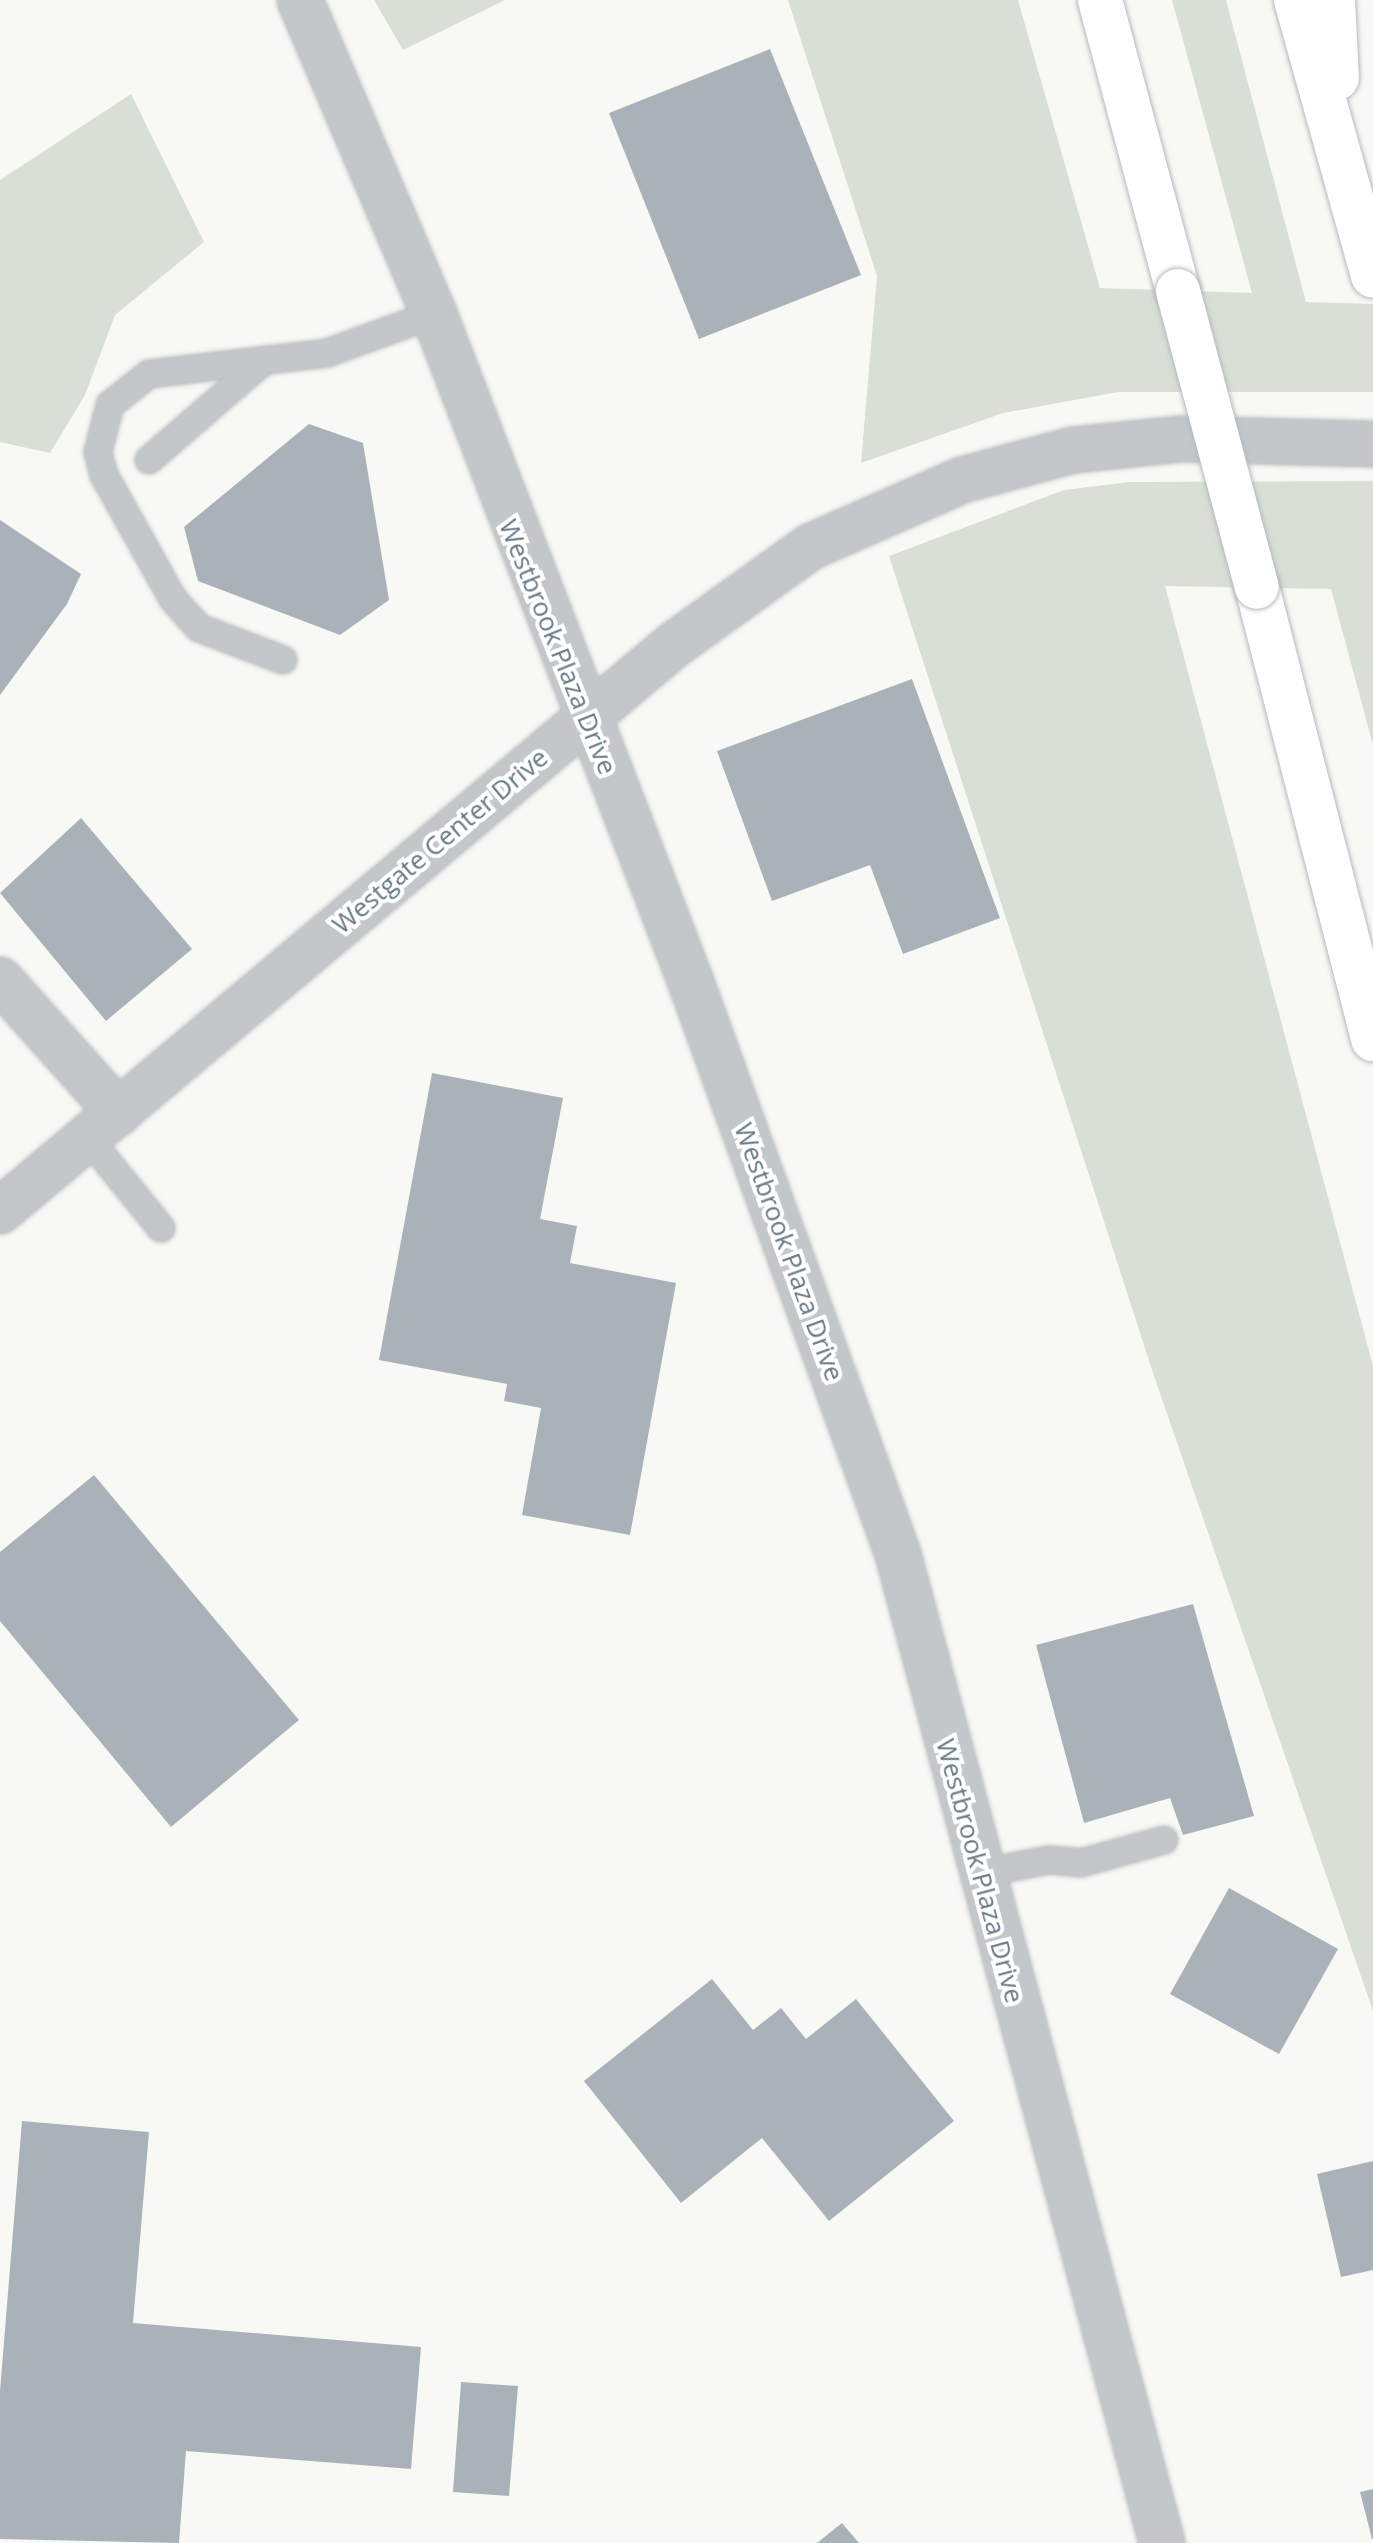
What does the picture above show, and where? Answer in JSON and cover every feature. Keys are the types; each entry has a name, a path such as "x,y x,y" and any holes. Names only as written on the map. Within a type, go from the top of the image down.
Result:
{"highway":[{"path":"1100,0 1257,587 1373,1039"},
{"path":"1296,0 1340,148 1373,275"},
{"path":"1333,0 1340,148"}],"street":[{"name":"Westbrook Plaza Drive","path":"300,0 434,314 586,718 692,985 898,1554 1162,2543"},
{"name":"Westgate Center Drive","path":"0,1211 586,718 810,547 962,480 1126,442 1373,444"},
{"path":"2,987 104,1125"}],"lane":[{"path":"283,660 199,628 173,599 98,452 110,405 128,384 149,374 327,353 434,314"},
{"path":"149,460 265,360"},
{"path":"104,1125 161,1228"},
{"path":"981,1873 1049,1860 1081,1863 1164,1840"}],"shaded area":[{"path":"374,0 505,0 403,50"},
{"path":"788,0 1018,0 1100,288 1252,293 1172,0 1226,0 1306,302 1373,304 1373,392 1118,392 1003,413 861,463 877,276"},
{"path":"131,94 204,242 115,315 85,395 50,453 0,442 0,180"},
{"path":"1373,481 1373,745 1331,589 1165,586 1373,1366 1373,2011 1153,1373 889,556 1064,490 1130,482"}],"building":[{"path":"770,49 861,275 699,339 609,113"},
{"path":"309,424 363,443 389,600 340,635 198,581 184,527"},
{"path":"0,520 81,574 67,604 0,695"},
{"path":"912,679 1000,918 903,954 870,865 772,901 717,751"},
{"path":"81,818 192,949 106,1021 0,893"},
{"path":"432,1073 563,1098 540,1219 577,1226 570,1263 676,1283 630,1535 522,1515 541,1408 504,1401 507,1384 379,1360"},
{"path":"94,1475 299,1720 171,1827 0,1621 0,1552"},
{"path":"1193,1604 1254,1816 1183,1835 1170,1798 1084,1823 1036,1645"},
{"path":"1229,1888 1338,1949 1279,2054 1170,1994"},
{"path":"712,1979 753,2030 781,2008 806,2039 856,1999 954,2121 829,2221 762,2138 681,2203 584,2081"},
{"path":"22,2121 149,2132 133,2323 421,2347 411,2469 186,2451 179,2543 0,2539 0,2391"},
{"path":"1373,2161 1373,2270 1341,2277 1317,2174"},
{"path":"461,2382 518,2386 509,2496 453,2492"},
{"path":"1373,2489 1373,2539 1372,2539 1360,2492"},
{"path":"842,2523 859,2543 817,2543"}]}
